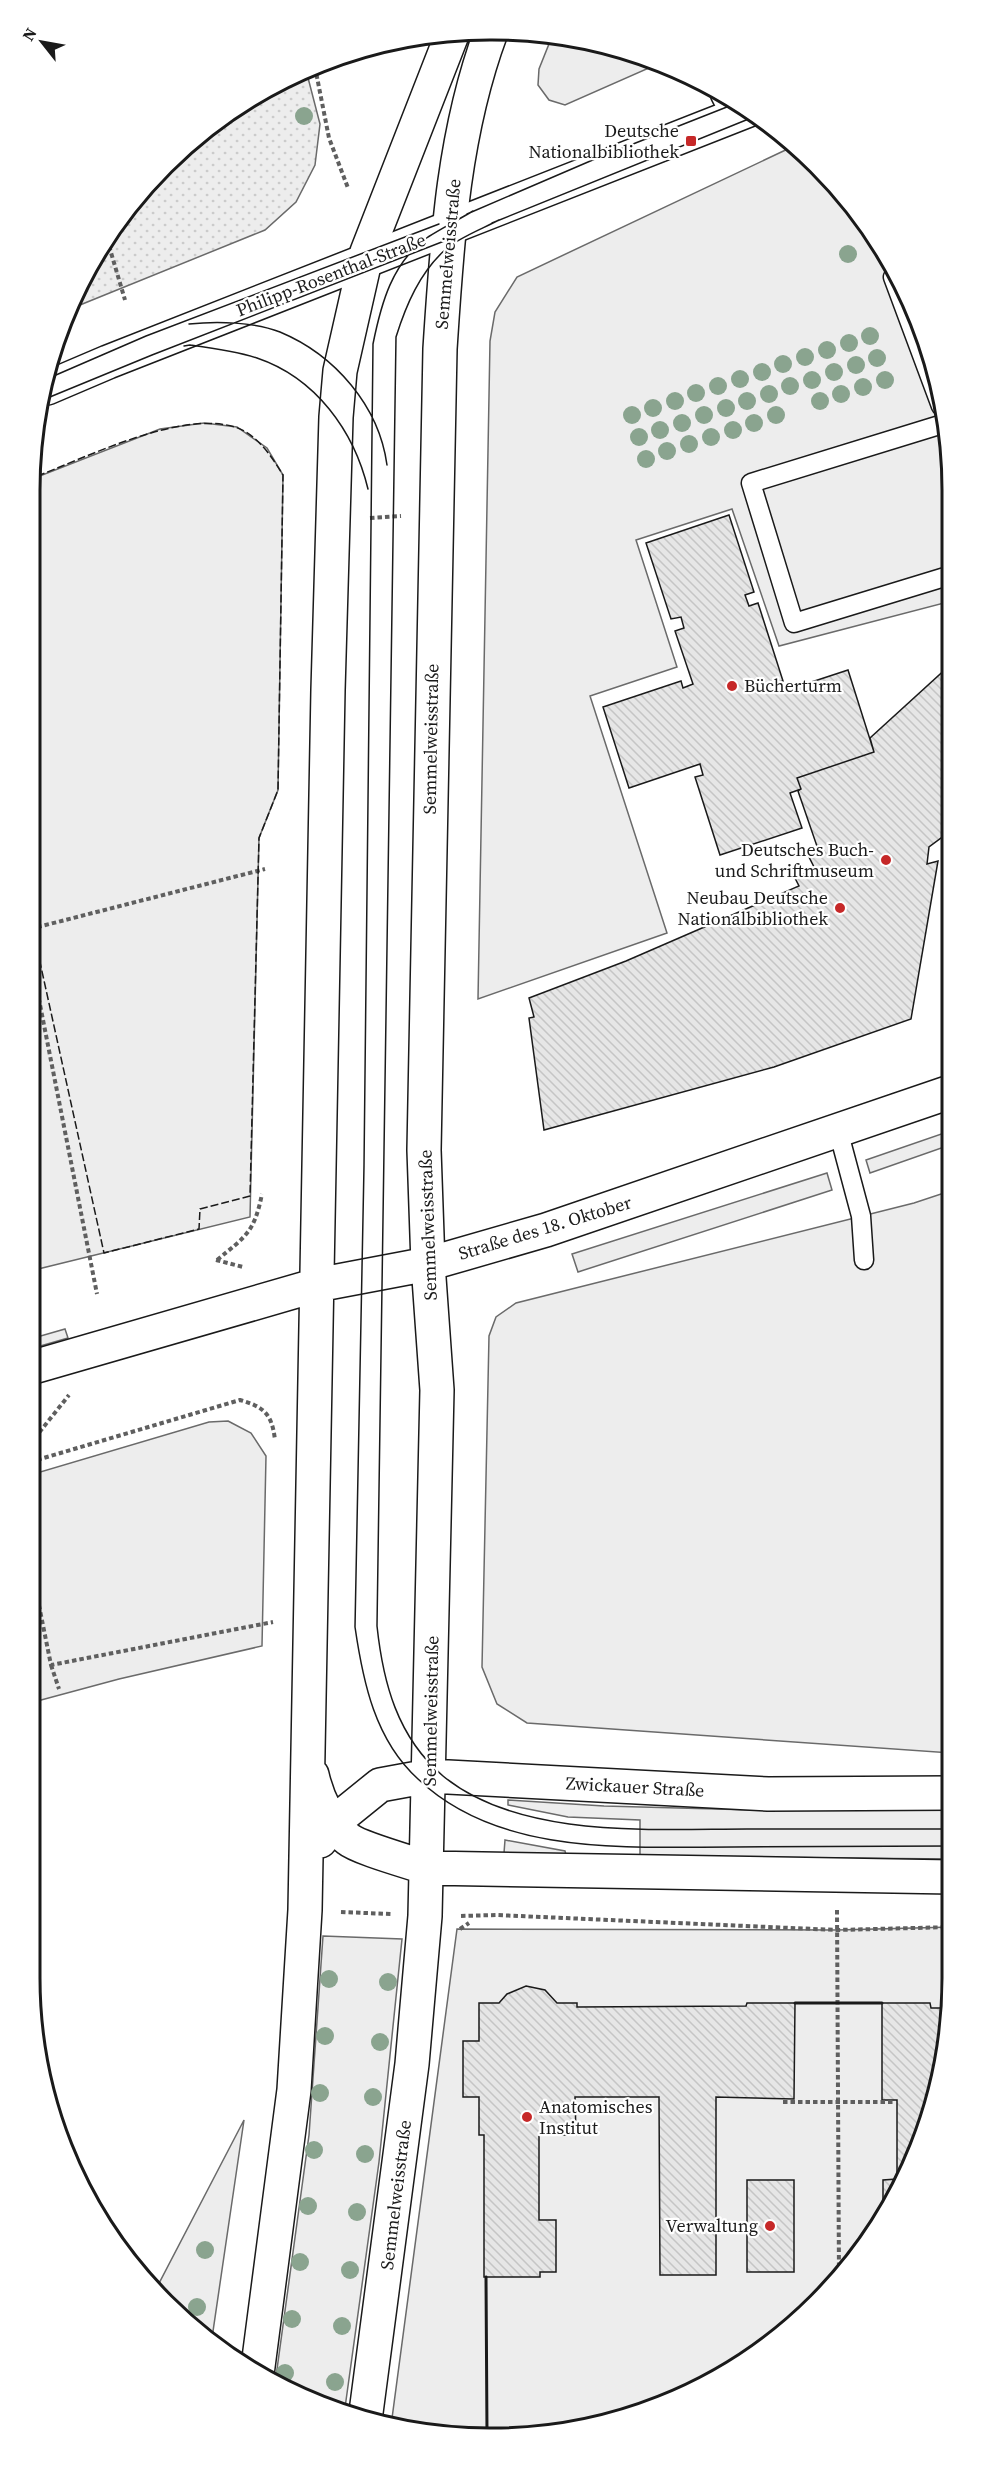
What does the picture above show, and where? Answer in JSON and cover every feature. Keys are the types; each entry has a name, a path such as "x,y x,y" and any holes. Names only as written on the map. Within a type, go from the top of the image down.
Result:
{"main road":[{"name":"Semmelweisstraße","path":"366,2411 412,2064 425,1916 437,1390 428,1264 424,1150 440,349 448,230 457,157 477,69 488,40"},
{"path":"258,2363 294,2090 305,1910 335,436 340,371 367,252 449,42"},
{"name":"Philipp-Rosenthal-Straße","path":"53,385 448,230 729,109"},
{"name":"Straße des 18. Oktober","path":"40,1365 317,1285 428,1264 546,1230 942,1095"},
{"path":"308,1749 315,1790 333,1823 349,1840 427,1868 942,1877"},
{"name":"Zwickauer Straße","path":"305,1862 333,1823 380,1785 429,1776 768,1794 942,1793"}],"lane":[{"path":"937,426 751,483 794,623 942,578"},
{"path":"838,1130 861,1216 864,1260"}],"path":[{"path":"317,76 329,138 348,188"},
{"path":"110,250 125,300"},
{"path":"364,518 409,516"},
{"path":"40,926 265,869"},
{"path":"40,1005 97,1294"},
{"path":"216,1260 245,1236 256,1219 262,1194"},
{"path":"40,1459 240,1400 256,1404 269,1416 275,1444 314,1430"},
{"path":"40,1611 51,1665 59,1689"},
{"path":"51,1665 310,1615"},
{"path":"838,1876 839,2264"},
{"path":"305,1910 425,1916 488,1915 837,1930 942,1927"},
{"path":"783,2102 893,2102"}],"shaded area":[{"path":"549,44 608,56 647,69 565,105 549,100 538,85 539,69"},
{"path":"309,80 320,124 315,165 296,202 265,230 82,304 116,241 172,172 241,116"},
{"path":"786,150 830,194 866,241 895,292 918,346 933,403 941,462 942,604 779,646 732,509 636,540 677,667 590,696 667,933 478,999 490,341 495,312 517,277"},
{"path":"204,423 237,427 267,448 283,475 278,790 259,838 250,1217 40,1269 41,476 160,429"},
{"path":"942,1134 942,1148 870,1173 866,1160"},
{"path":"827,1173 832,1190 578,1272 572,1254"},
{"path":"942,1194 942,1752 527,1723 497,1704 482,1667 489,1336 496,1317 516,1303 914,1203"},
{"path":"65,1329 68,1338 40,1346 40,1336"},
{"path":"228,1421 251,1433 266,1456 262,1646 119,1679 40,1700 40,1472 209,1422"},
{"path":"508,1800 604,1806 753,1810 942,1809 942,1859 640,1856 640,1820 568,1817 508,1805"},
{"path":"505,1840 565,1851 566,1855 504,1853"},
{"path":"942,1927 941,2007 938,2037 926,2095 918,2123 895,2177 866,2228 810,2297 741,2353 690,2382 636,2405 579,2420 520,2428 462,2428 392,2417 457,1929 837,1930"},
{"path":"323,1936 402,1939 379,2162 345,2405 276,2374 309,2135"},
{"path":"244,2120 213,2332 159,2283"}],"building":[{"name":"Bücherturm","path":"729,515 754,592 745,595 749,606 758,603 783,681 775,683 778,693 848,670 874,752 797,778 801,789 790,793 802,828 720,855 695,777 703,775 700,764 629,788 603,707 681,681 683,688 693,684 675,631 684,628 681,617 671,619 646,543"},
{"name":"Neubau Deutsche Nationalbibliothek","path":"942,672 942,837 929,847 927,864 938,861 911,1019 774,1067 544,1130 529,1018 534,1017 529,998 626,961 799,886 795,878 815,869 809,857 819,852 798,791 801,789 797,778 874,752 870,738"},
{"name":"Anatomisches Institut","path":"526,1986 545,1990 557,2003 577,2003 577,2007 746,2006 747,2003 795,2003 794,2099 716,2097 716,2275 660,2275 659,2097 575,2097 576,2135 539,2135 539,2220 556,2220 556,2272 540,2272 540,2277 484,2277 484,2135 479,2135 479,2097 463,2097 463,2041 479,2041 479,2003 499,2003 507,1994"},
{"path":"882,2003 930,2003 931,2008 941,2008 938,2037 926,2095 918,2123 897,2172 897,2100 882,2100"},
{"path":"894,2179 883,2199 883,2180"},
{"name":"Verwaltung","path":"747,2180 794,2180 794,2272 747,2272"}],"tram line":[{"path":"467,214 595,159 726,107"},
{"path":"492,223 746,120"},
{"path":"473,211 428,237 405,259 384,299 373,344 364,1166 355,1627 367,1689 373,1709 391,1747 418,1779 451,1804 487,1823 526,1835 609,1846 942,1846"},
{"path":"499,220 457,241 437,258 415,290 396,337 377,1626 388,1688 403,1726 427,1761 443,1776 474,1796 510,1811 548,1820 629,1829 942,1829"},
{"path":"56,375 146,336 439,224"},
{"path":"51,397 452,238"},
{"path":"189,324 235,323 259,326 280,332 319,354 351,385 364,403 375,423 387,465"},
{"path":"184,346 207,347 257,358 297,379 314,393 342,427 362,468 368,489"}],"fence":[{"path":"40,962 104,1253 199,1229 200,1209 250,1196 259,838 278,790 283,475 269,454 250,435 235,427 212,423 160,430 41,475"}],"wall":[{"path":"795,2003 882,2003"},
{"path":"486,2277 487,2428"}],"place":[{"name":"Deutsche Nationalbibliothek","path":"691,141"},
{"name":"Bücherturm","path":"732,686"},
{"name":"Deutsches Buch- und Schriftmuseum","path":"886,860"},
{"name":"Neubau Deutsche Nationalbibliothek","path":"840,908"},
{"name":"Anatomisches Institut","path":"527,2117"},
{"name":"Verwaltung","path":"770,2226"}]}
